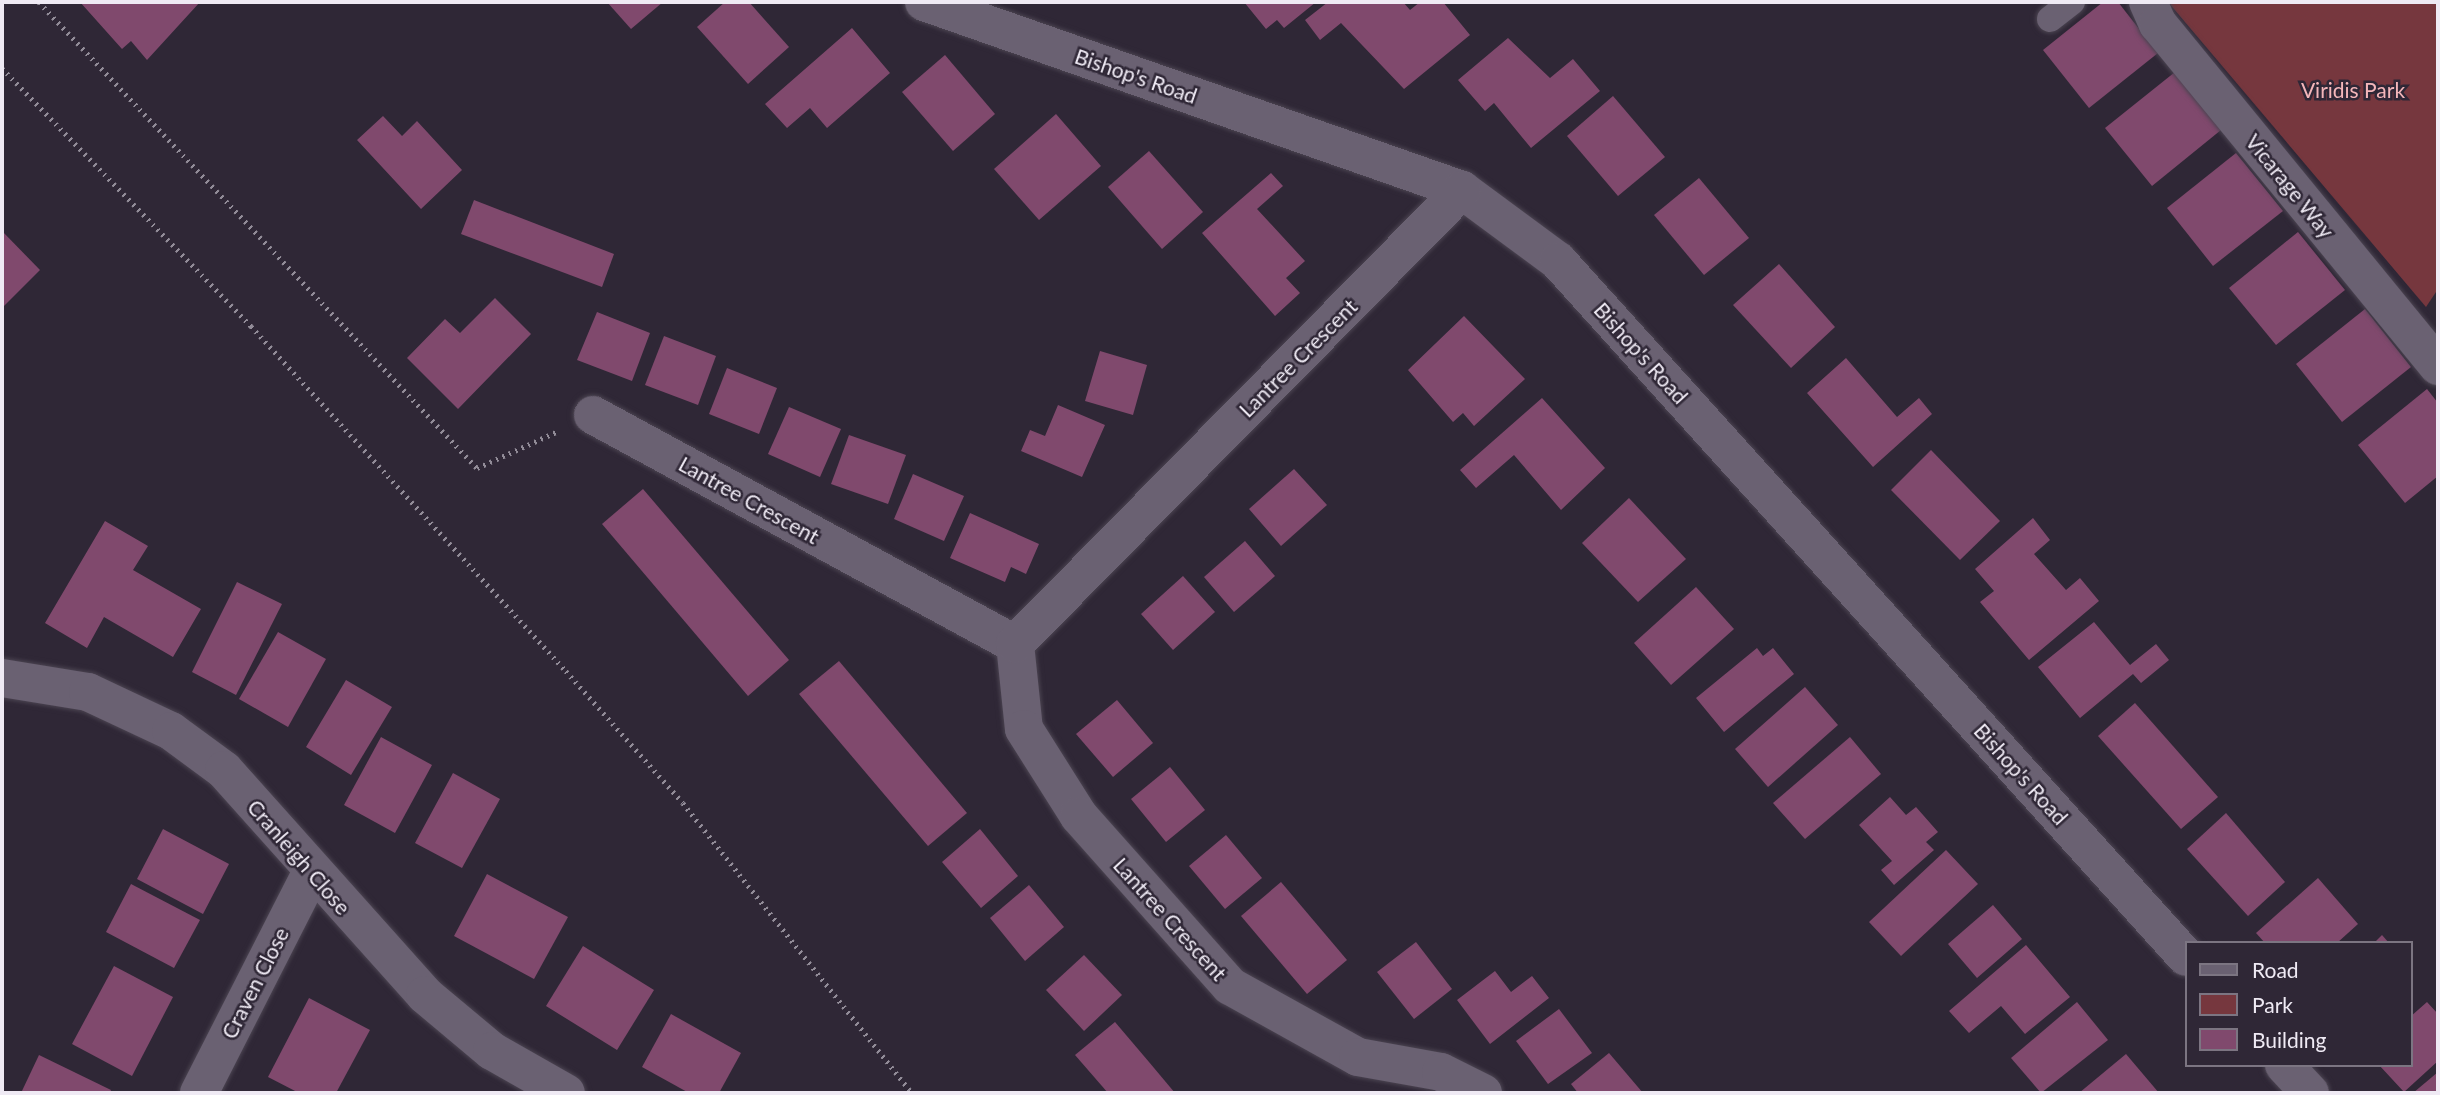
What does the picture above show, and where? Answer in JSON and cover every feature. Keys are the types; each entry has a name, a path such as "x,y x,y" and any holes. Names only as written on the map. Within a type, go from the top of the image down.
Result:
{"street":[{"name":"Bishop's Road","path":"924,2 1462,191 1558,261 2184,955"},
{"name":"Vicarage Way","path":"2148,2 2158,24 2435,352"},
{"name":"Lantree Crescent","path":"1015,644 1462,191"},
{"name":"Lantree Crescent","path":"593,415 1015,644"},
{"name":"Lantree Crescent","path":"1015,644 1024,729 1065,794 1230,986 1358,1057 1441,1072 1483,1093"},
{"name":"Cranleigh Close","path":"2,678 88,692 171,730 224,771 312,873 425,995 492,1051 566,1093"},
{"name":"Craven Close","path":"199,1093 312,873"},
{"path":"2286,1067 2310,1093"}],"lane":[{"path":"2050,19 2073,2"}],"path":[{"path":"39,2 477,468 593,415"},
{"path":"2,68 260,336 575,681 683,803 912,1093"}],"green space":[{"name":"Viridis Park","path":"2168,2 2438,2 2438,289 2426,307"}],"building":[{"path":"80,2 200,2 147,60 131,41 122,49"},
{"path":"607,2 663,2 631,29"},
{"path":"725,2 749,2 789,47 748,84 697,27"},
{"path":"1244,2 1316,2 1284,28 1277,20 1266,29"},
{"path":"1328,2 1403,2 1410,10 1420,2 1443,2 1470,35 1404,89 1341,23 1320,40 1305,20"},
{"path":"2103,2 2118,2 2158,53 2089,108 2043,50"},
{"path":"852,28 890,73 827,128 810,108 787,128 765,104"},
{"path":"1508,38 1550,78 1573,59 1600,91 1531,148 1494,103 1485,111 1458,80"},
{"path":"945,55 995,114 953,151 902,92"},
{"path":"2175,72 2221,130 2152,186 2105,128"},
{"path":"1613,96 1665,157 1618,196 1567,136"},
{"path":"1056,114 1101,166 1039,220 994,169"},
{"path":"383,116 402,136 417,121 462,170 421,209 357,140"},
{"path":"1149,151 1203,212 1162,249 1108,187"},
{"path":"2236,153 2283,211 2213,266 2167,208"},
{"path":"1271,173 1283,186 1257,209 1305,261 1286,278 1300,293 1275,316 1202,233"},
{"path":"1699,178 1749,238 1704,275 1654,215"},
{"path":"474,200 614,254 602,287 461,234"},
{"path":"2,231 40,270 2,308"},
{"path":"2298,232 2345,290 2276,345 2229,288"},
{"path":"1779,264 1835,327 1791,368 1733,305"},
{"path":"495,298 531,334 458,409 407,358 445,319 460,333"},
{"path":"2365,309 2411,367 2342,422 2296,364"},
{"path":"597,312 650,333 632,381 577,360"},
{"path":"1464,316 1525,379 1474,426 1463,413 1453,422 1408,370"},
{"path":"664,336 716,356 698,405 645,385"},
{"path":"1100,351 1147,365 1133,415 1085,401"},
{"path":"1846,358 1897,417 1919,398 1932,414 1873,467 1807,393"},
{"path":"727,368 777,388 759,434 709,414"},
{"path":"2427,389 2438,403 2438,476 2405,503 2358,445"},
{"path":"1542,398 1605,468 1561,510 1514,455 1476,488 1460,470"},
{"path":"1058,405 1105,425 1082,477 1021,451 1030,430 1045,436"},
{"path":"789,407 841,429 820,477 768,454"},
{"path":"849,435 906,455 888,504 831,484"},
{"path":"1931,450 2000,521 1960,560 1891,490"},
{"path":"1294,469 1327,505 1281,546 1249,509"},
{"path":"913,474 964,496 944,541 894,519"},
{"path":"643,489 789,660 748,696 602,524"},
{"path":"1629,498 1686,559 1638,602 1582,543"},
{"path":"970,513 1039,544 1026,574 1011,567 1005,582 950,558"},
{"path":"2033,518 2050,540 2034,554 2066,590 2080,578 2099,601 2029,660 1980,602 1994,591 1975,569"},
{"path":"105,521 148,546 133,570 201,609 173,657 104,617 87,648 45,623"},
{"path":"1245,541 1275,576 1234,612 1204,577"},
{"path":"1183,576 1215,612 1173,650 1141,614"},
{"path":"237,582 282,604 236,695 192,672"},
{"path":"1696,587 1734,629 1671,685 1634,643"},
{"path":"2094,622 2130,665 2156,644 2169,660 2141,683 2133,674 2080,718 2038,667"},
{"path":"278,632 326,659 288,727 239,699"},
{"path":"1757,648 1763,656 1773,648 1794,674 1724,732 1696,698"},
{"path":"839,661 967,813 928,846 799,694"},
{"path":"346,680 392,707 351,775 306,747"},
{"path":"1805,687 1838,725 1768,787 1735,749"},
{"path":"1117,700 1153,743 1113,777 1076,734"},
{"path":"2135,703 2218,797 2181,829 2098,736"},
{"path":"381,737 432,765 395,833 344,805"},
{"path":"1850,737 1881,774 1805,839 1773,803"},
{"path":"1170,767 1205,810 1166,842 1131,799"},
{"path":"453,773 500,799 462,868 415,843"},
{"path":"1890,797 1906,815 1916,807 1938,832 1926,842 1934,850 1894,885 1881,870 1892,861 1859,825"},
{"path":"2226,813 2285,882 2248,916 2187,849"},
{"path":"163,829 229,864 203,914 137,879"},
{"path":"980,829 1018,876 981,908 942,862"},
{"path":"1226,835 1262,878 1225,909 1189,866"},
{"path":"1946,850 1978,884 1901,956 1869,922"},
{"path":"487,874 568,917 534,979 454,936"},
{"path":"2318,878 2358,924 2339,941 2263,941 2256,933"},
{"path":"1281,882 1347,960 1307,994 1241,916"},
{"path":"131,884 200,920 174,968 106,932"},
{"path":"1029,885 1064,927 1025,961 990,918"},
{"path":"1993,905 2022,939 1977,978 1948,944"},
{"path":"2382,935 2387,941 2376,941"},
{"path":"1416,942 1452,989 1414,1019 1377,972"},
{"path":"2026,945 2070,997 2025,1034 2001,1006 1969,1033 1949,1011"},
{"path":"583,946 654,990 617,1050 546,1006"},
{"path":"1084,955 1122,995 1084,1031 1046,990"},
{"path":"114,966 173,997 132,1076 72,1044"},
{"path":"1495,971 1511,992 1532,976 1549,998 1490,1044 1457,1000"},
{"path":"309,998 370,1030 336,1093 299,1093 268,1077"},
{"path":"2077,1002 2108,1040 2041,1093 2011,1058"},
{"path":"2427,1002 2438,1014 2438,1061 2404,1092 2381,1067 2412,1067 2412,1015"},
{"path":"1559,1009 1592,1053 1548,1084 1516,1041"},
{"path":"671,1014 741,1053 719,1093 689,1093 642,1067"},
{"path":"1115,1022 1175,1093 1108,1093 1075,1055"},
{"path":"1609,1053 1643,1093 1578,1093 1571,1084"},
{"path":"2126,1054 2159,1093 2079,1093"},
{"path":"39,1055 111,1090 110,1093 21,1093"},
{"path":"2438,1072 2438,1093 2413,1093"}]}
